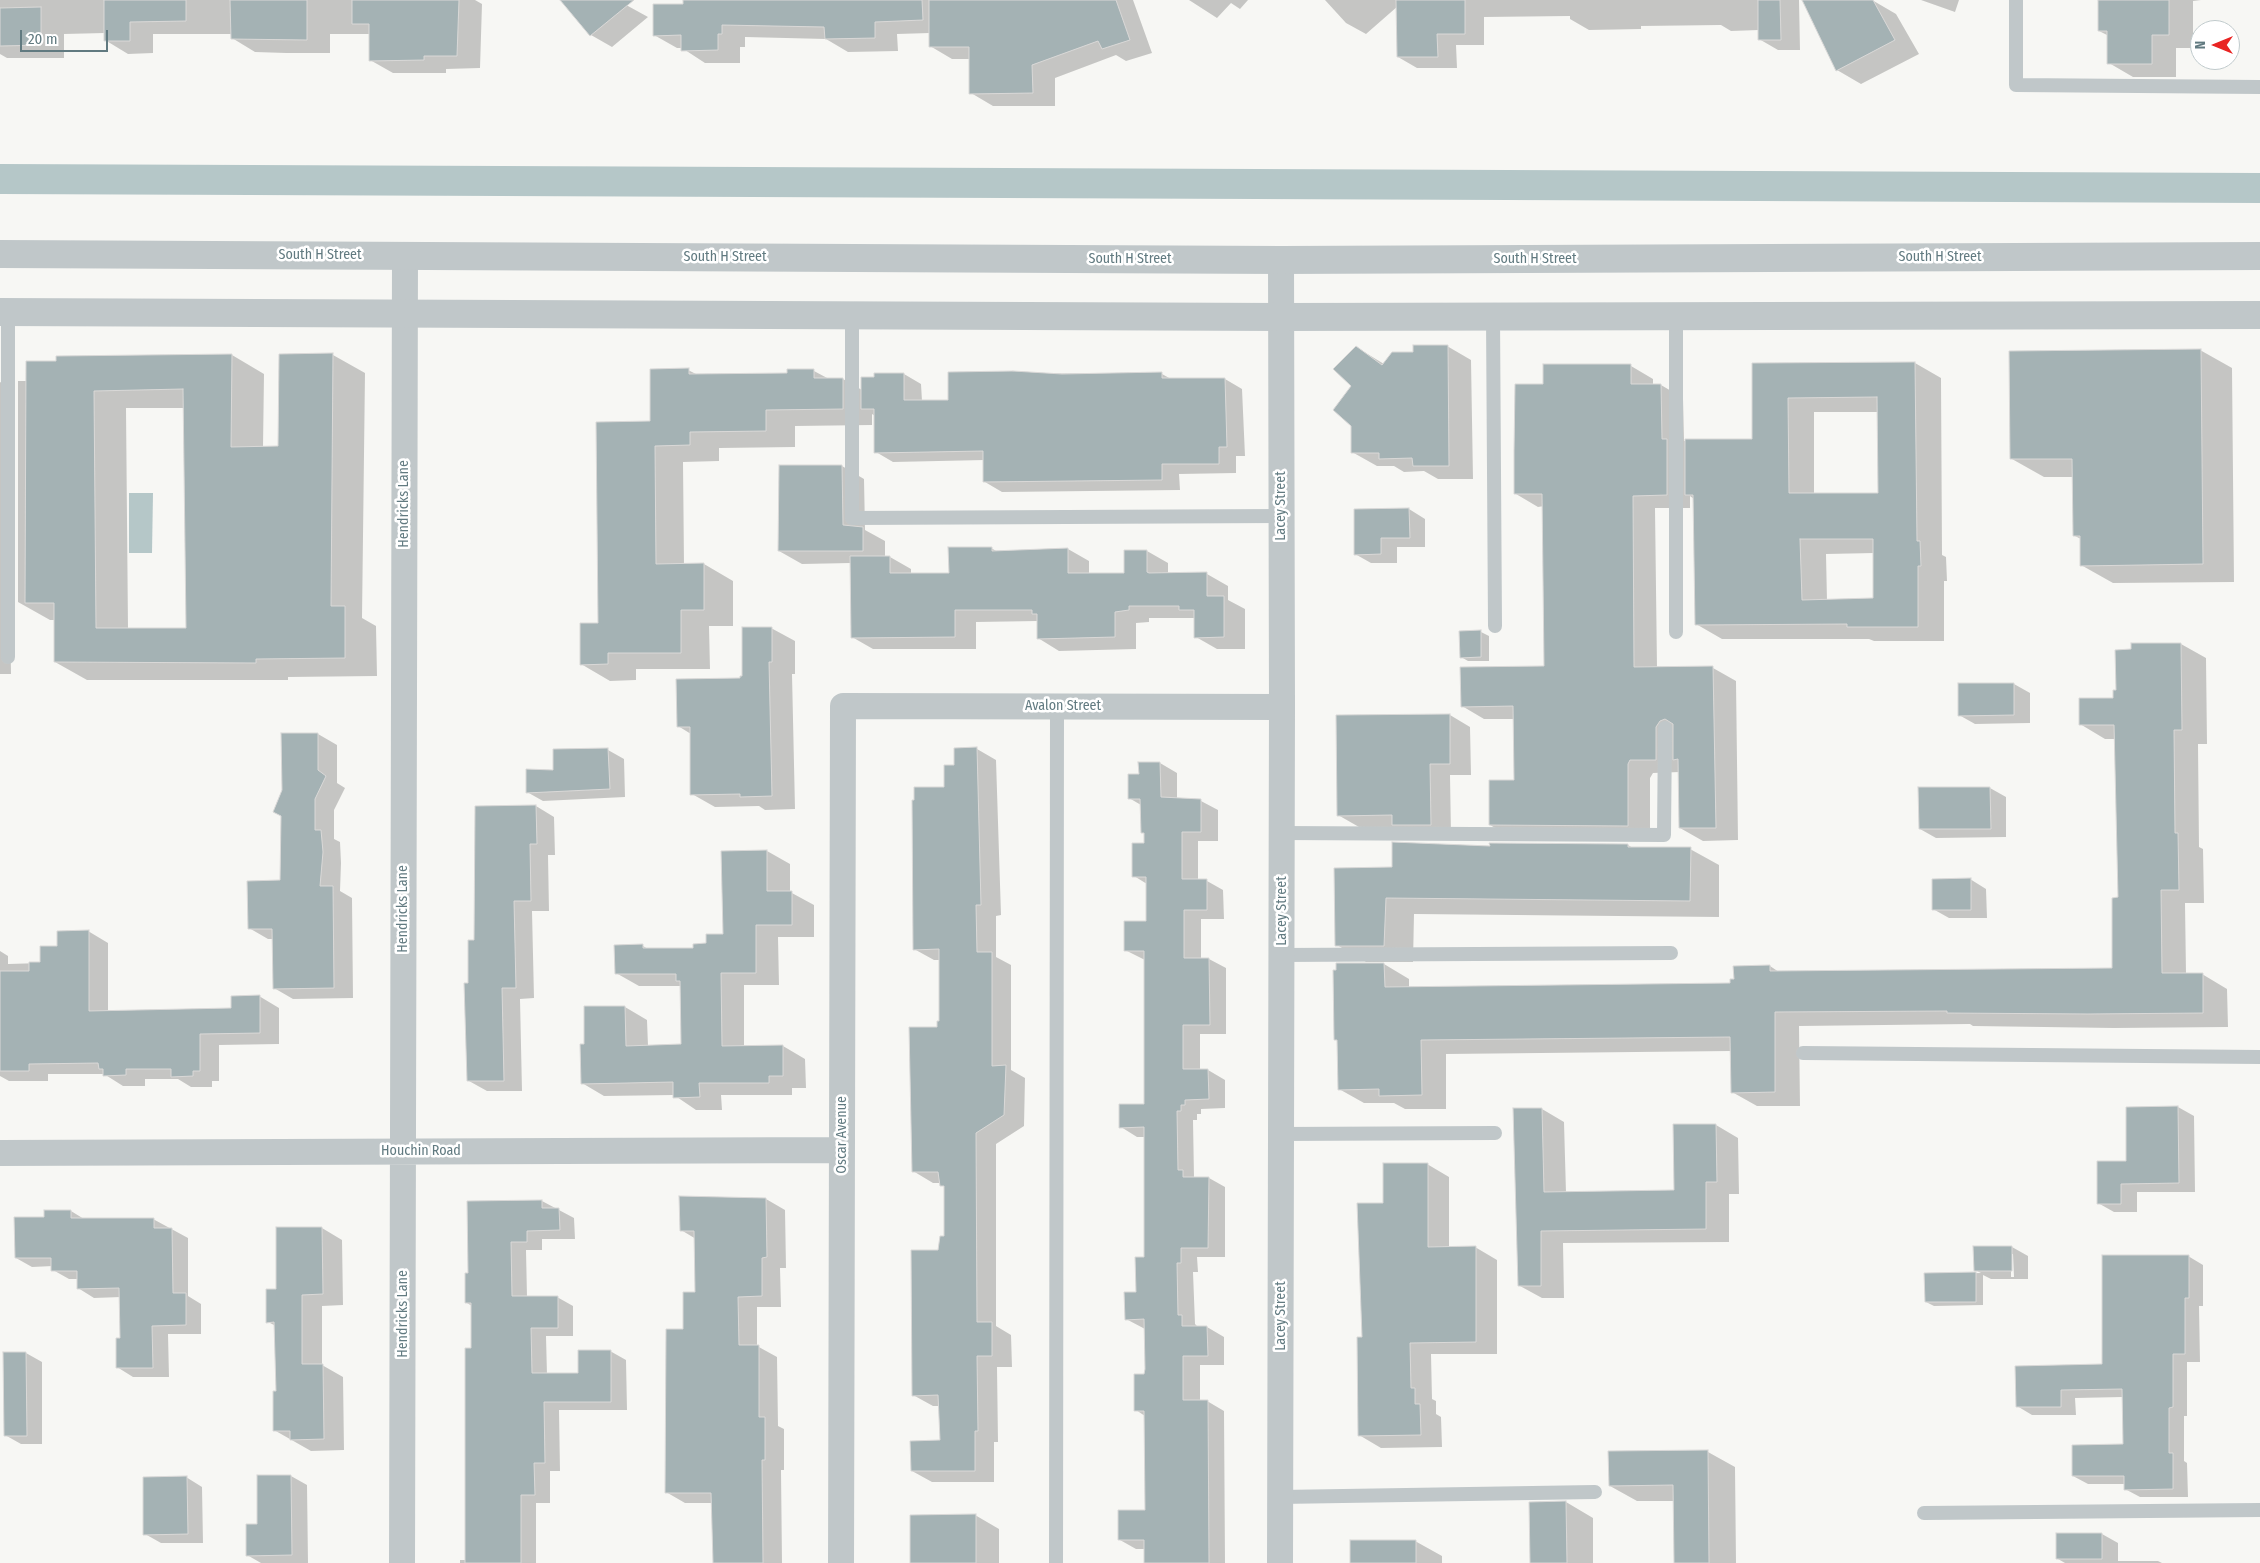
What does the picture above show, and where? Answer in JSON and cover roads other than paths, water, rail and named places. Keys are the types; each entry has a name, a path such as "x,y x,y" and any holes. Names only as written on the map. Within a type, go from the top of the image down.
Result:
{"street":[{"name":"South H Street","path":"0,254 1281,260 2260,256"},
{"name":"Hendricks Lane","path":"402,1563 405,255"},
{"name":"Lacey Street","path":"1280,1563 1282,955 1281,260"},
{"path":"4,312 1280,317 2260,315"},
{"name":"Avalon Street","path":"843,706 1282,707"},
{"name":"Oscar Avenue","path":"841,1563 843,706"},
{"name":"Houchin Road","path":"0,1153 842,1150"}],"lane":[{"path":"2016,0 2016,85 2260,87"},
{"path":"4,312 8,657"},
{"path":"852,315 852,518 1282,516"},
{"path":"1492,316 1496,626"},
{"path":"1676,316 1676,632"},
{"path":"1056,1563 1057,706"},
{"path":"1282,833 1664,835 1665,728"},
{"path":"1282,955 1671,953"},
{"path":"1803,1053 2260,1057"},
{"path":"1281,1134 1496,1132"},
{"path":"1280,1497 1595,1492"},
{"path":"1924,1513 2260,1510"}],"waterway":[{"path":"0,179 2260,188"}]}
